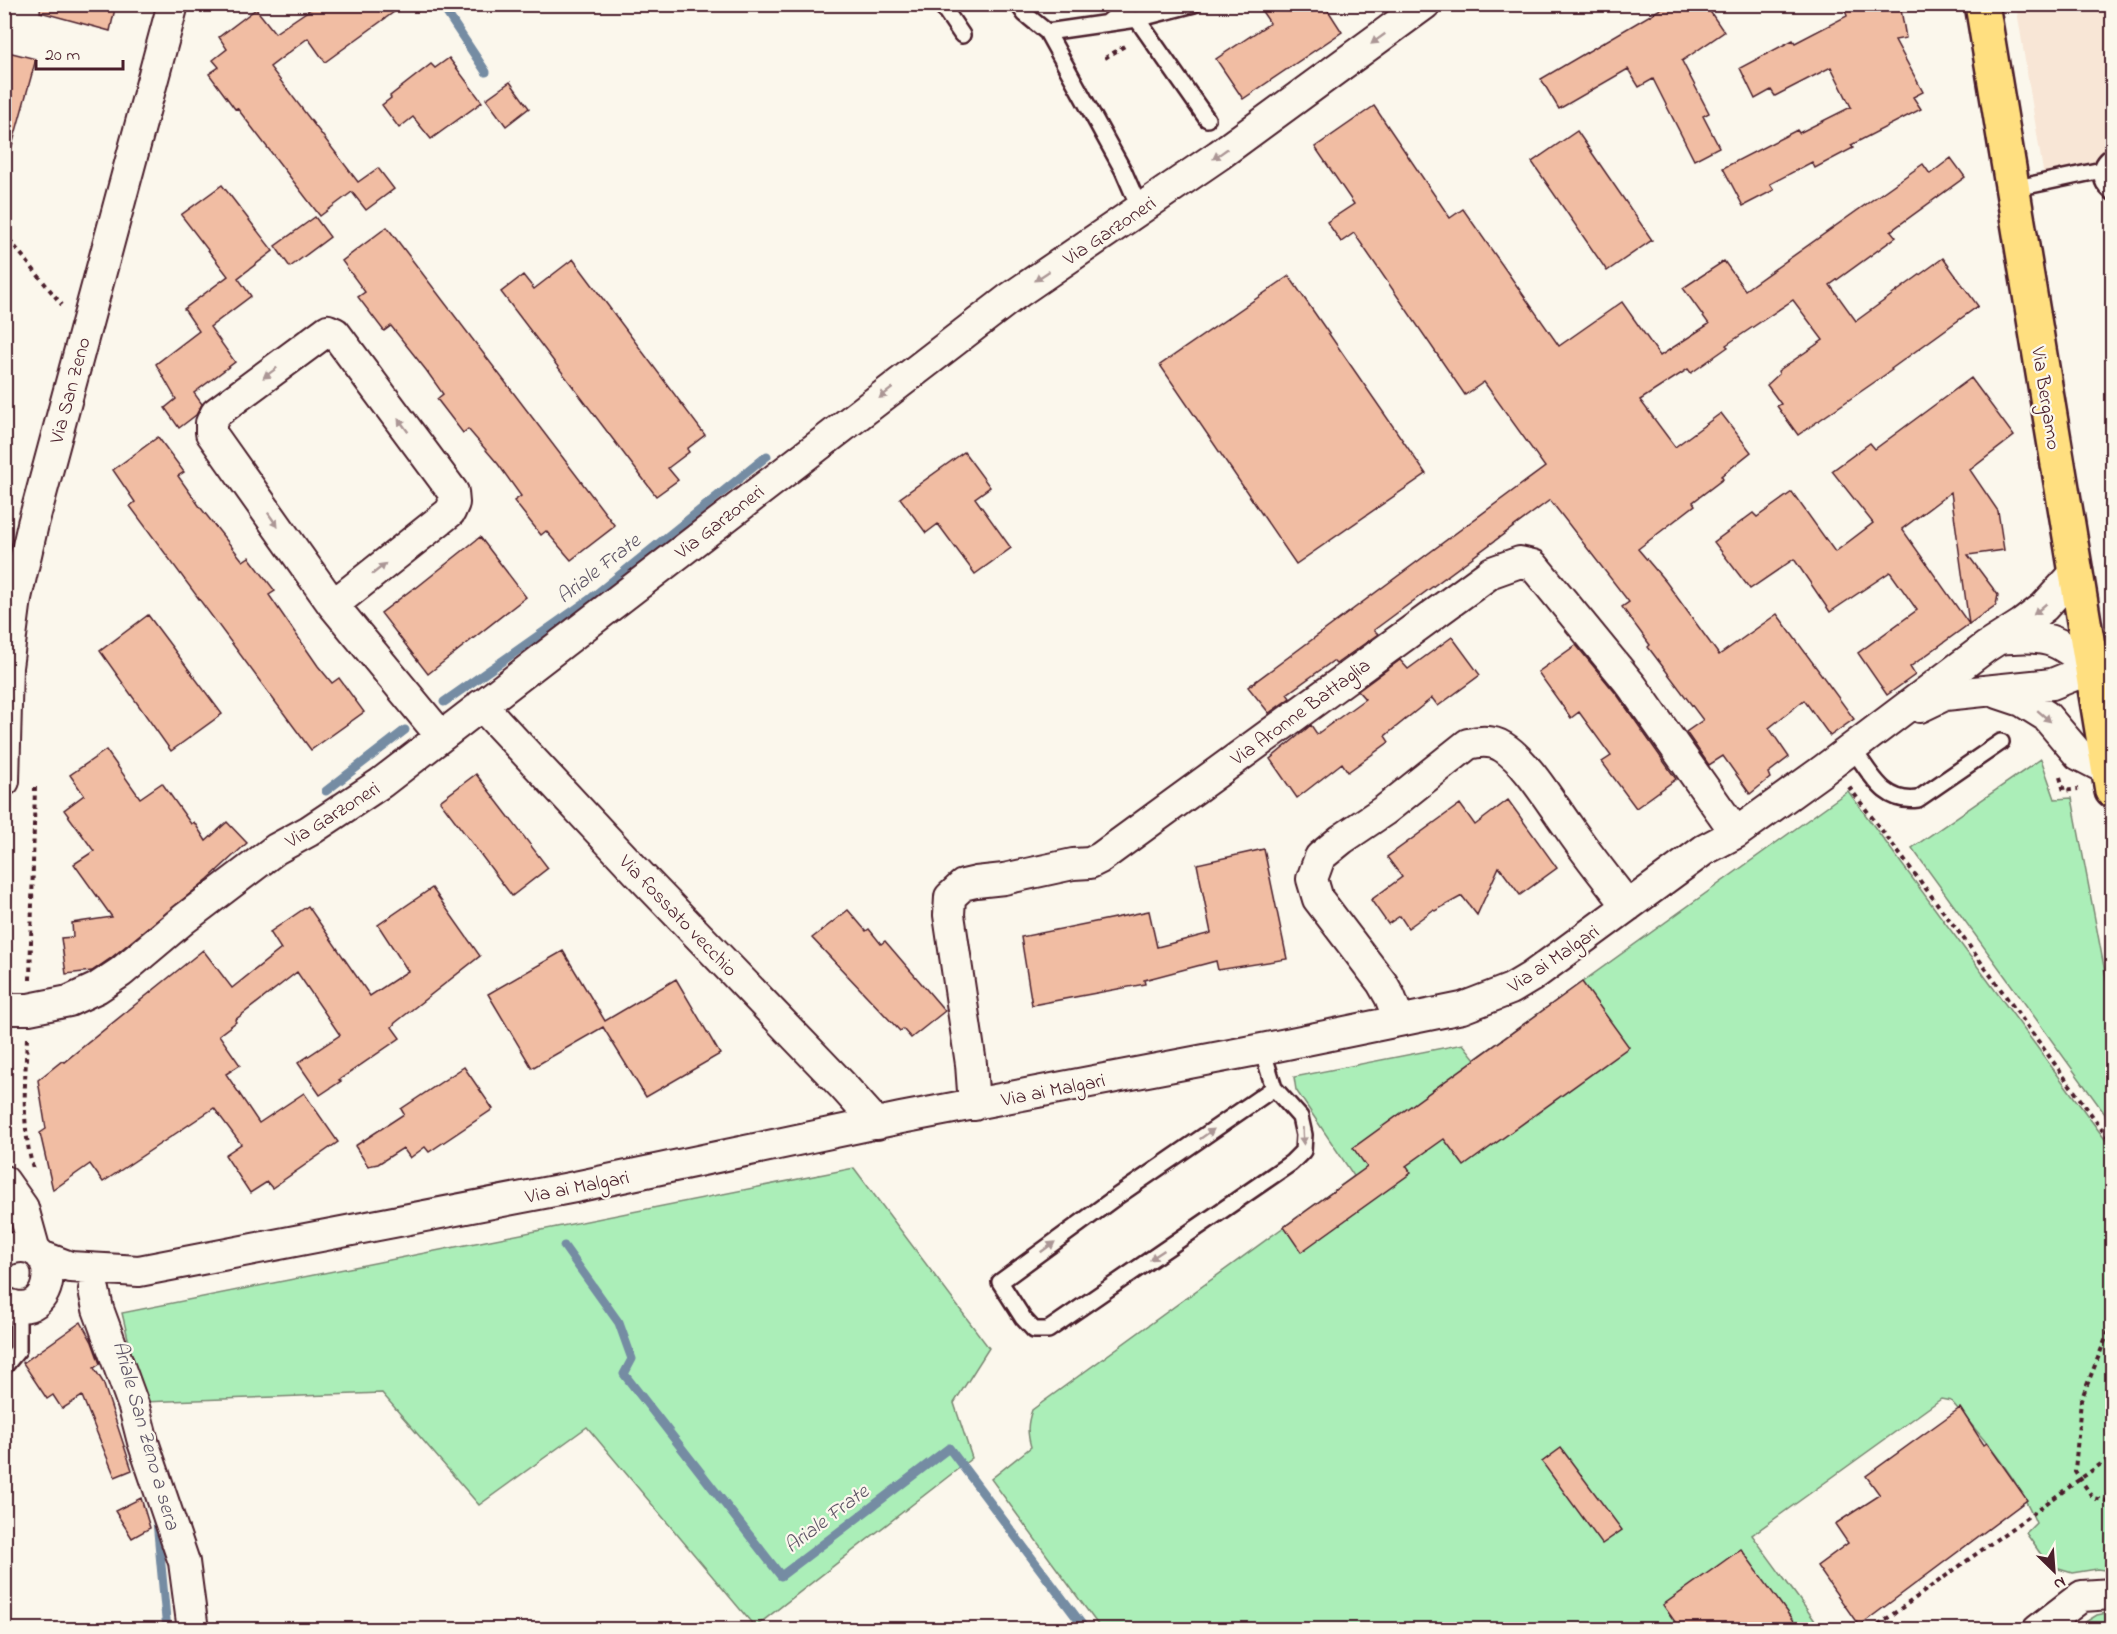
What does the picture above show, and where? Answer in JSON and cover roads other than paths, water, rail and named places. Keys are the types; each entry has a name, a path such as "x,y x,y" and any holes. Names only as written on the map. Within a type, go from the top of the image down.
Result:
{"main road":[{"name":"Via Bergamo","path":"1982,4 2111,781"}],"street":[{"name":"Via San Zeno","path":"4,781 10,600 33,524 173,4"},
{"name":"Via Garzoneri","path":"17,1009 69,1001 97,988 121,972 184,919 276,849 309,831 381,783 1010,298 1219,155 1425,4"},
{"path":"333,605 450,512 454,503 453,492 335,333 328,330 216,413 211,423 211,434 333,605 441,736"},
{"name":"Via Aronne Battaglia","path":"974,1105 971,1064 949,915 950,897 963,885 1073,864 1090,863 1100,858 1492,572 1520,562 1533,565 1632,686 1736,833"},
{"name":"Via ai Malgari","path":"140,1271 575,1187 877,1124 1462,1008 1511,989 1531,977 1704,850 1736,833 1986,646 2044,607 2076,572"},
{"path":"1998,639 2023,637 2047,639 2069,648 2092,668"},
{"name":"Via ai Malgari","path":"1887,722 1945,695 2052,684 2092,668"},
{"name":"Via ai Malgari","path":"1992,691 2022,701 2046,716 2079,754 2111,781"},
{"name":"Via fossato vecchio","path":"481,705 877,1124"},
{"path":"1399,1020 1382,983 1318,899 1312,879 1320,857 1385,810 1468,744 1485,740 1502,746 1515,756 1628,906"},
{"path":"4,1181 23,1208 38,1254 47,1265 49,1275 48,1286 22,1301"},
{"path":"4,1251 15,1247 25,1247 70,1267 140,1271"},
{"path":"22,1301 94,1290 140,1271"},
{"path":"94,1290 98,1309 134,1407 143,1442 184,1562 193,1629"},
{"path":"2038,1629 2082,1596 2112,1594"}],"lane":[{"path":"941,4 962,35"},
{"path":"1018,4 1025,14 1047,32 1123,170 1140,209"},
{"path":"1047,32 1107,23 1135,12 1194,4"},
{"path":"1135,12 1207,119"},
{"path":"2112,156 2104,164 2102,170 2103,183 2112,192"},
{"path":"2012,189 2102,170"},
{"path":"1852,748 1881,788 1888,794 1908,800 1918,799 2001,742"},
{"path":"1262,1049 1274,1088 1300,1118 1304,1135 1303,1151 1291,1163 1048,1330 1034,1330 1023,1318 1000,1282 1116,1197 1274,1088"},
{"path":"4,1367 18,1350 22,1301"}],"waterway":[{"path":"441,4 486,72"},
{"name":"Ariale Frate","path":"444,702 589,600 767,456"},
{"name":"Ariale Frate","path":"326,791 405,730"},
{"name":"Ariale Frate","path":"564,1246 619,1323 632,1359 624,1374 781,1576 949,1448 1086,1630"},
{"name":"Ariale San Zeno a sera","path":"157,1521 167,1630"}]}
